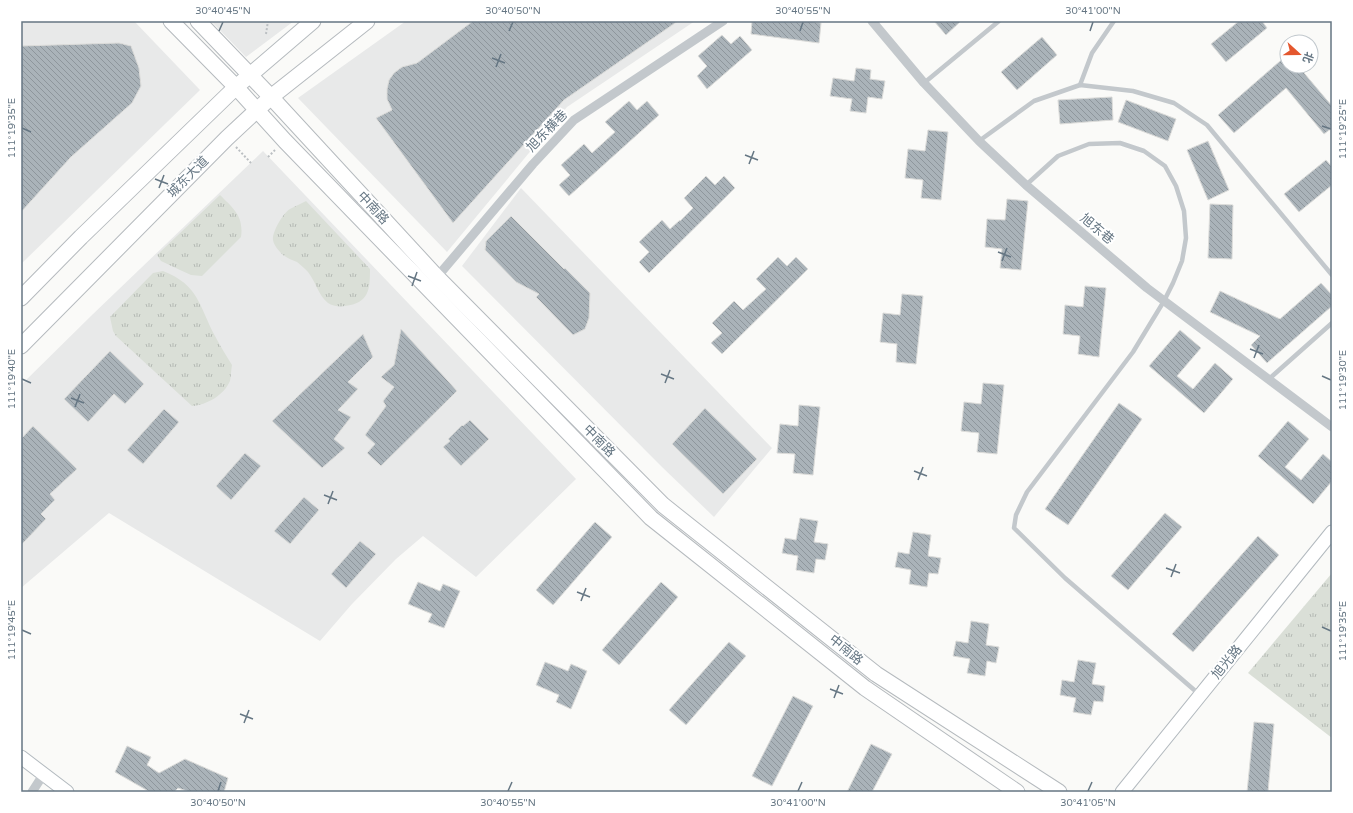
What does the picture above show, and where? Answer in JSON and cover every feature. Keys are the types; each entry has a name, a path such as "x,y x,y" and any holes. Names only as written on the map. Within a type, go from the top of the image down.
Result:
{"main road":[{"name":"中南路","path":"171,21 236,87 285,141 651,518 865,688 1017,792"},
{"name":"中南路","path":"198,21 250,74 437,277 663,505 876,674 1059,792"},
{"path":"21,298 81,237 236,87 313,21"},
{"name":"城东大道","path":"21,346 227,138 271,97 367,21"}],"street":[{"name":"旭东横巷","path":"437,277 533,164 574,120 723,21"},
{"name":"旭东巷","path":"872,21 924,83 979,141 1026,185 1147,288 1332,427"},
{"name":"旭光路","path":"1122,792 1332,532"},
{"path":"21,757 67,792"},
{"path":"32,792 43,775"}],"lane":[{"path":"924,83 999,21"},
{"path":"1080,85 1092,53 1114,21"},
{"path":"979,141 1034,100 1080,85 1133,91 1174,104 1207,125 1332,275"},
{"path":"1026,185 1058,156 1089,144 1120,143 1144,150 1165,166 1176,186 1184,211 1186,238 1182,261 1164,301 1133,352 1027,492 1016,515 1014,528 1065,578 1201,695"},
{"path":"1269,379 1332,323"}],"path":[{"path":"266,34 268,21"},
{"path":"227,138 252,162"}],"shaded area":[{"path":"21,21 134,21 200,90 21,264"},
{"path":"211,21 294,21 246,57"},
{"path":"406,21 695,21 567,107 447,252 298,98"},
{"path":"263,151 576,479 476,577 423,536 396,559 352,604 320,641 109,513 21,588 21,385"},
{"path":"521,188 772,448 714,517 662,467 462,266"}],"green space":[{"path":"220,195 233,208 239,218 241,223 241,237 202,276 191,275 161,261 157,255"},
{"path":"306,201 370,269 368,289 363,299 359,302 341,306 334,306 328,303 322,296 308,272 297,262 283,255 274,244 274,232 281,218 287,211"},
{"path":"163,271 184,283 191,290 232,365 230,381 224,391 203,404 192,406 116,336 113,331 110,317 153,273"},
{"path":"1332,573 1332,738 1248,673"}],"building":[{"path":"473,21 678,21 564,100 453,223 376,118 392,110 387,99 387,89 389,80 394,73 402,67 417,63"},
{"path":"752,21 809,21 821,23 819,43 751,34"},
{"path":"934,21 961,21 946,35"},
{"path":"1239,21 1262,21 1267,28 1226,62 1211,44"},
{"path":"722,35 731,44 740,36 752,50 707,89 697,76 707,66 698,56"},
{"path":"1042,37 1057,55 1017,90 1001,72"},
{"path":"119,43 131,46 139,68 141,86 132,103 71,157 21,212 21,46"},
{"path":"1279,62 1279,74 1305,74 1332,106 1332,128 1324,134 1286,88 1234,133 1218,115"},
{"path":"856,68 871,70 870,79 885,81 882,99 868,97 866,113 850,111 852,99 830,96 833,78 854,81"},
{"path":"1112,97 1113,120 1060,124 1058,100"},
{"path":"1126,100 1176,119 1168,141 1118,122"},
{"path":"629,101 637,110 647,101 659,115 569,196 559,185 570,175 561,165 584,144 592,153 615,132 605,122"},
{"path":"928,130 948,132 941,200 921,198 923,180 905,178 908,149 925,151"},
{"path":"1208,141 1229,190 1208,200 1187,150"},
{"path":"1326,160 1332,167 1332,185 1299,212 1284,194"},
{"path":"706,176 715,185 724,176 735,188 649,273 639,262 649,252 639,242 662,220 670,229 680,221 693,208 684,198"},
{"path":"1007,199 1028,201 1021,270 1000,268 1002,249 985,247 987,219 1005,220"},
{"path":"1210,204 1233,205 1232,259 1208,258"},
{"path":"511,216 590,293 589,318 585,329 573,335 536,297 539,294 516,282 485,250 486,241"},
{"path":"778,257 787,266 796,257 808,269 722,354 711,343 722,333 712,323 734,301 743,310 766,289 756,279"},
{"path":"1321,283 1332,295 1332,306 1267,363 1251,345 1260,336 1210,312 1220,291 1280,319"},
{"path":"1085,286 1106,288 1099,357 1078,354 1080,336 1063,334 1065,305 1083,307"},
{"path":"902,294 923,296 916,364 896,362 897,344 880,342 883,313 900,315"},
{"path":"401,329 457,391 381,466 367,453 375,444 365,435 386,406 383,401 394,387 381,377 394,365"},
{"path":"1180,330 1201,348 1177,376 1193,389 1215,363 1233,379 1204,413 1149,366"},
{"path":"363,334 373,357 348,382 358,389 338,410 351,417 334,439 345,448 322,468 272,421"},
{"path":"110,351 144,384 125,404 114,394 88,422 64,399"},
{"path":"983,383 1004,385 997,454 977,452 979,433 961,431 964,402 981,404"},
{"path":"1119,403 1142,419 1068,525 1045,509"},
{"path":"799,405 820,407 813,475 793,473 795,454 777,453 780,424 798,426"},
{"path":"705,408 757,459 723,494 672,444"},
{"path":"164,409 179,422 143,464 127,450"},
{"path":"470,420 489,439 461,466 443,447 450,441 448,439 462,425 463,426"},
{"path":"1288,421 1309,439 1285,467 1301,480 1323,454 1332,462 1332,481 1313,504 1258,456"},
{"path":"33,426 77,469 50,494 55,500 41,514 46,519 21,545 21,439"},
{"path":"245,453 261,466 231,500 216,486"},
{"path":"304,497 319,510 290,544 274,531"},
{"path":"1165,513 1182,527 1128,590 1111,576"},
{"path":"800,518 818,521 814,542 828,544 825,560 816,559 814,573 796,570 798,556 782,553 785,538 796,540"},
{"path":"595,522 612,537 553,605 536,590"},
{"path":"913,532 931,535 928,556 941,558 938,574 929,573 927,587 909,584 911,570 895,567 898,552 909,554"},
{"path":"1258,536 1279,555 1193,652 1172,634"},
{"path":"360,541 376,554 346,588 331,574"},
{"path":"418,582 440,591 443,584 460,591 444,628 428,622 432,614 408,604"},
{"path":"661,582 678,597 619,665 602,650"},
{"path":"971,621 989,624 986,645 999,647 996,663 987,661 985,676 967,673 970,659 953,656 956,641 968,643"},
{"path":"729,642 746,656 686,725 669,710"},
{"path":"1078,660 1096,663 1092,684 1105,686 1103,702 1094,701 1091,715 1073,712 1076,698 1060,695 1062,680 1074,682"},
{"path":"545,662 568,671 571,664 587,671 571,709 556,702 559,695 536,685"},
{"path":"793,696 813,706 772,786 752,776"},
{"path":"1254,722 1274,724 1268,792 1247,792"},
{"path":"871,744 892,754 872,792 847,792"},
{"path":"127,746 151,757 147,765 159,773 185,759 228,778 224,792 190,792 178,788 174,792 150,792 115,772"}]}
